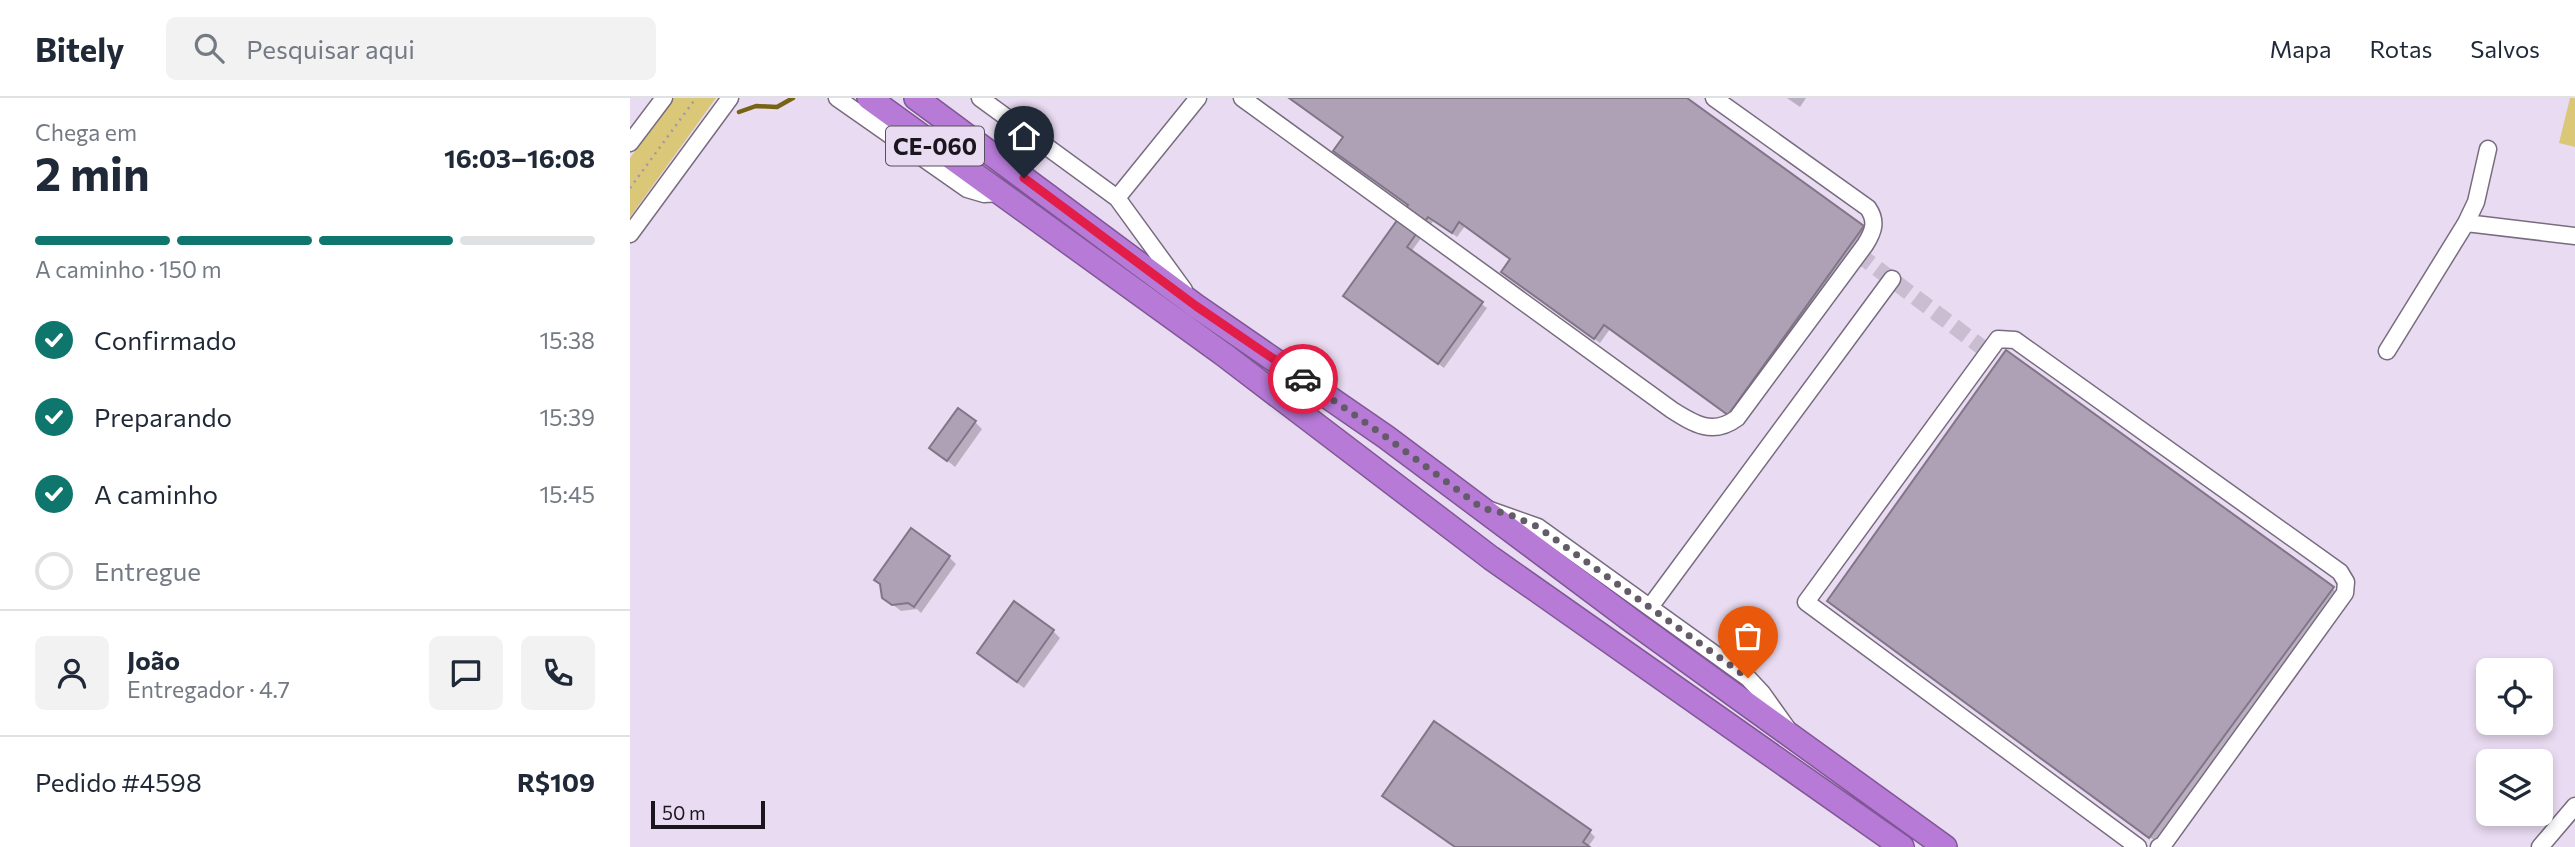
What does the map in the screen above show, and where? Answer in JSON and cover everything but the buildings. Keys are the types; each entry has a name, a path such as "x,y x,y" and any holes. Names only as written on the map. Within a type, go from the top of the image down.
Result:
{"highway":[{"name":"CE-060","path":"869,98 1223,354 1491,558 1902,847"},
{"name":"CE-060","path":"916,98 1196,306 1386,437 1945,847"}],"street":[{"path":"630,143 664,98"},
{"path":"630,234 730,98"},
{"path":"837,98 967,189 984,194 1001,193"},
{"path":"980,98 1117,198 1196,306"},
{"path":"1117,198 1198,98"},
{"path":"1242,98 1672,410 1700,426 1713,429 1737,418 1865,245 1871,235 1874,220 1868,208 1714,98"},
{"path":"2387,351 2466,223 2476,202 2488,149"},
{"path":"2466,223 2575,236"},
{"path":"1650,607 1892,279"},
{"path":"2138,847 1806,602 1998,340 2015,340 2340,572 2346,582 2345,593 2163,845 2158,847"},
{"path":"1482,508 1508,514 1538,527 1748,678 1774,708 1792,736"},
{"path":"2540,847 2575,806"}],"path":[{"path":"630,188 696,98"}],"shaded area":[{"path":"674,98 716,98 630,217 630,158"},
{"path":"2570,98 2575,98 2575,147 2559,143"}],"waterway":[{"path":"739,112 756,106 777,107 793,98"}],"tunnel":[{"path":"1858,254 1988,352"}],"way so far":[{"path":"1303,379 1482,508 1508,514 1538,527 1748,678"}],"route":[{"path":"1024,178 1196,306 1303,379"}]}
